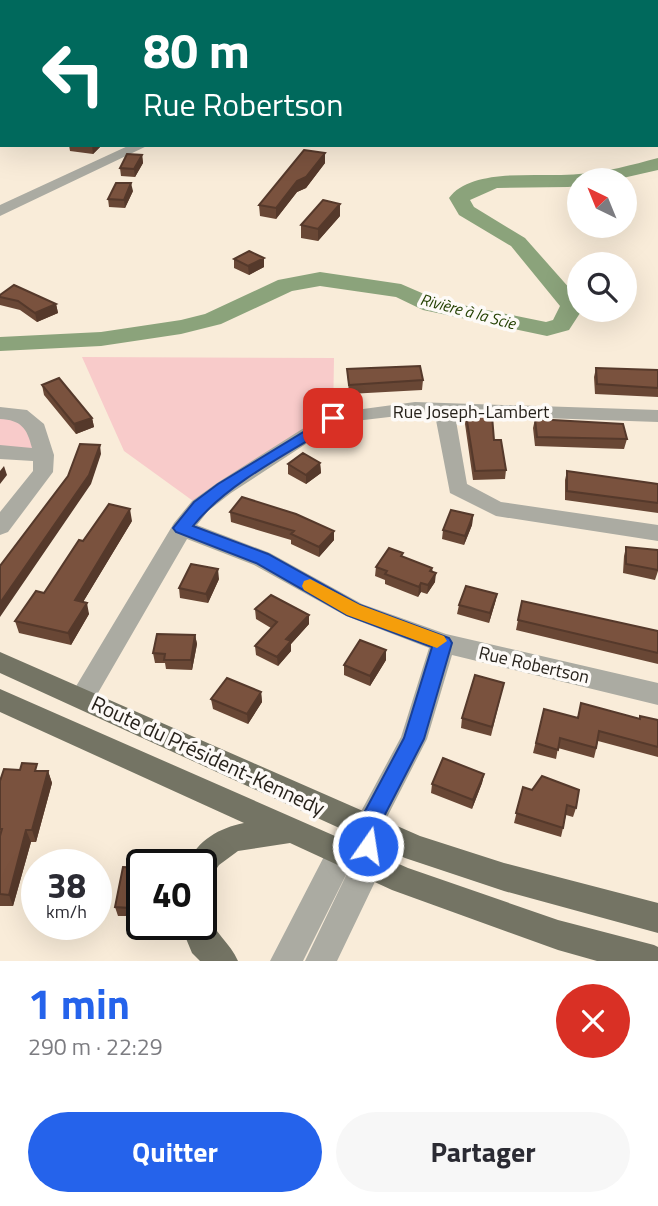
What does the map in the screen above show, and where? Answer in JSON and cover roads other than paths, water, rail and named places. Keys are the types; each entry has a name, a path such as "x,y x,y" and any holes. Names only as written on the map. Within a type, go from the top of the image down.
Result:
{"main road":[{"name":"Route du Président-Kennedy","path":"0,662 415,848 504,877 658,918"},
{"name":"Route du Président-Kennedy","path":"0,700 355,859 558,935 654,961"},
{"path":"215,849 235,838 252,833 294,831"},
{"path":"202,940 222,961"}],"street":[{"path":"0,211 138,147"},
{"name":"Rue Joseph-Lambert","path":"82,698 182,528 200,506 333,418 415,408 658,416"},
{"path":"444,409 457,488 496,509 658,533"},
{"path":"0,413 20,414 37,428 44,455 43,472 0,527"},
{"path":"0,452 44,455"},
{"name":"Rue Robertson","path":"182,528 262,559 354,610 443,643 658,694"},
{"path":"321,961 367,828 414,739 443,643"},
{"path":"286,961 355,859"}],"waterway":[{"name":"Rivière à la Scie","path":"0,344 101,339 181,327 213,319 286,285 320,279 401,291 431,305 547,329 561,325 568,318 572,305 518,242 466,211 459,198 484,185 511,181 579,180 658,164"}]}
